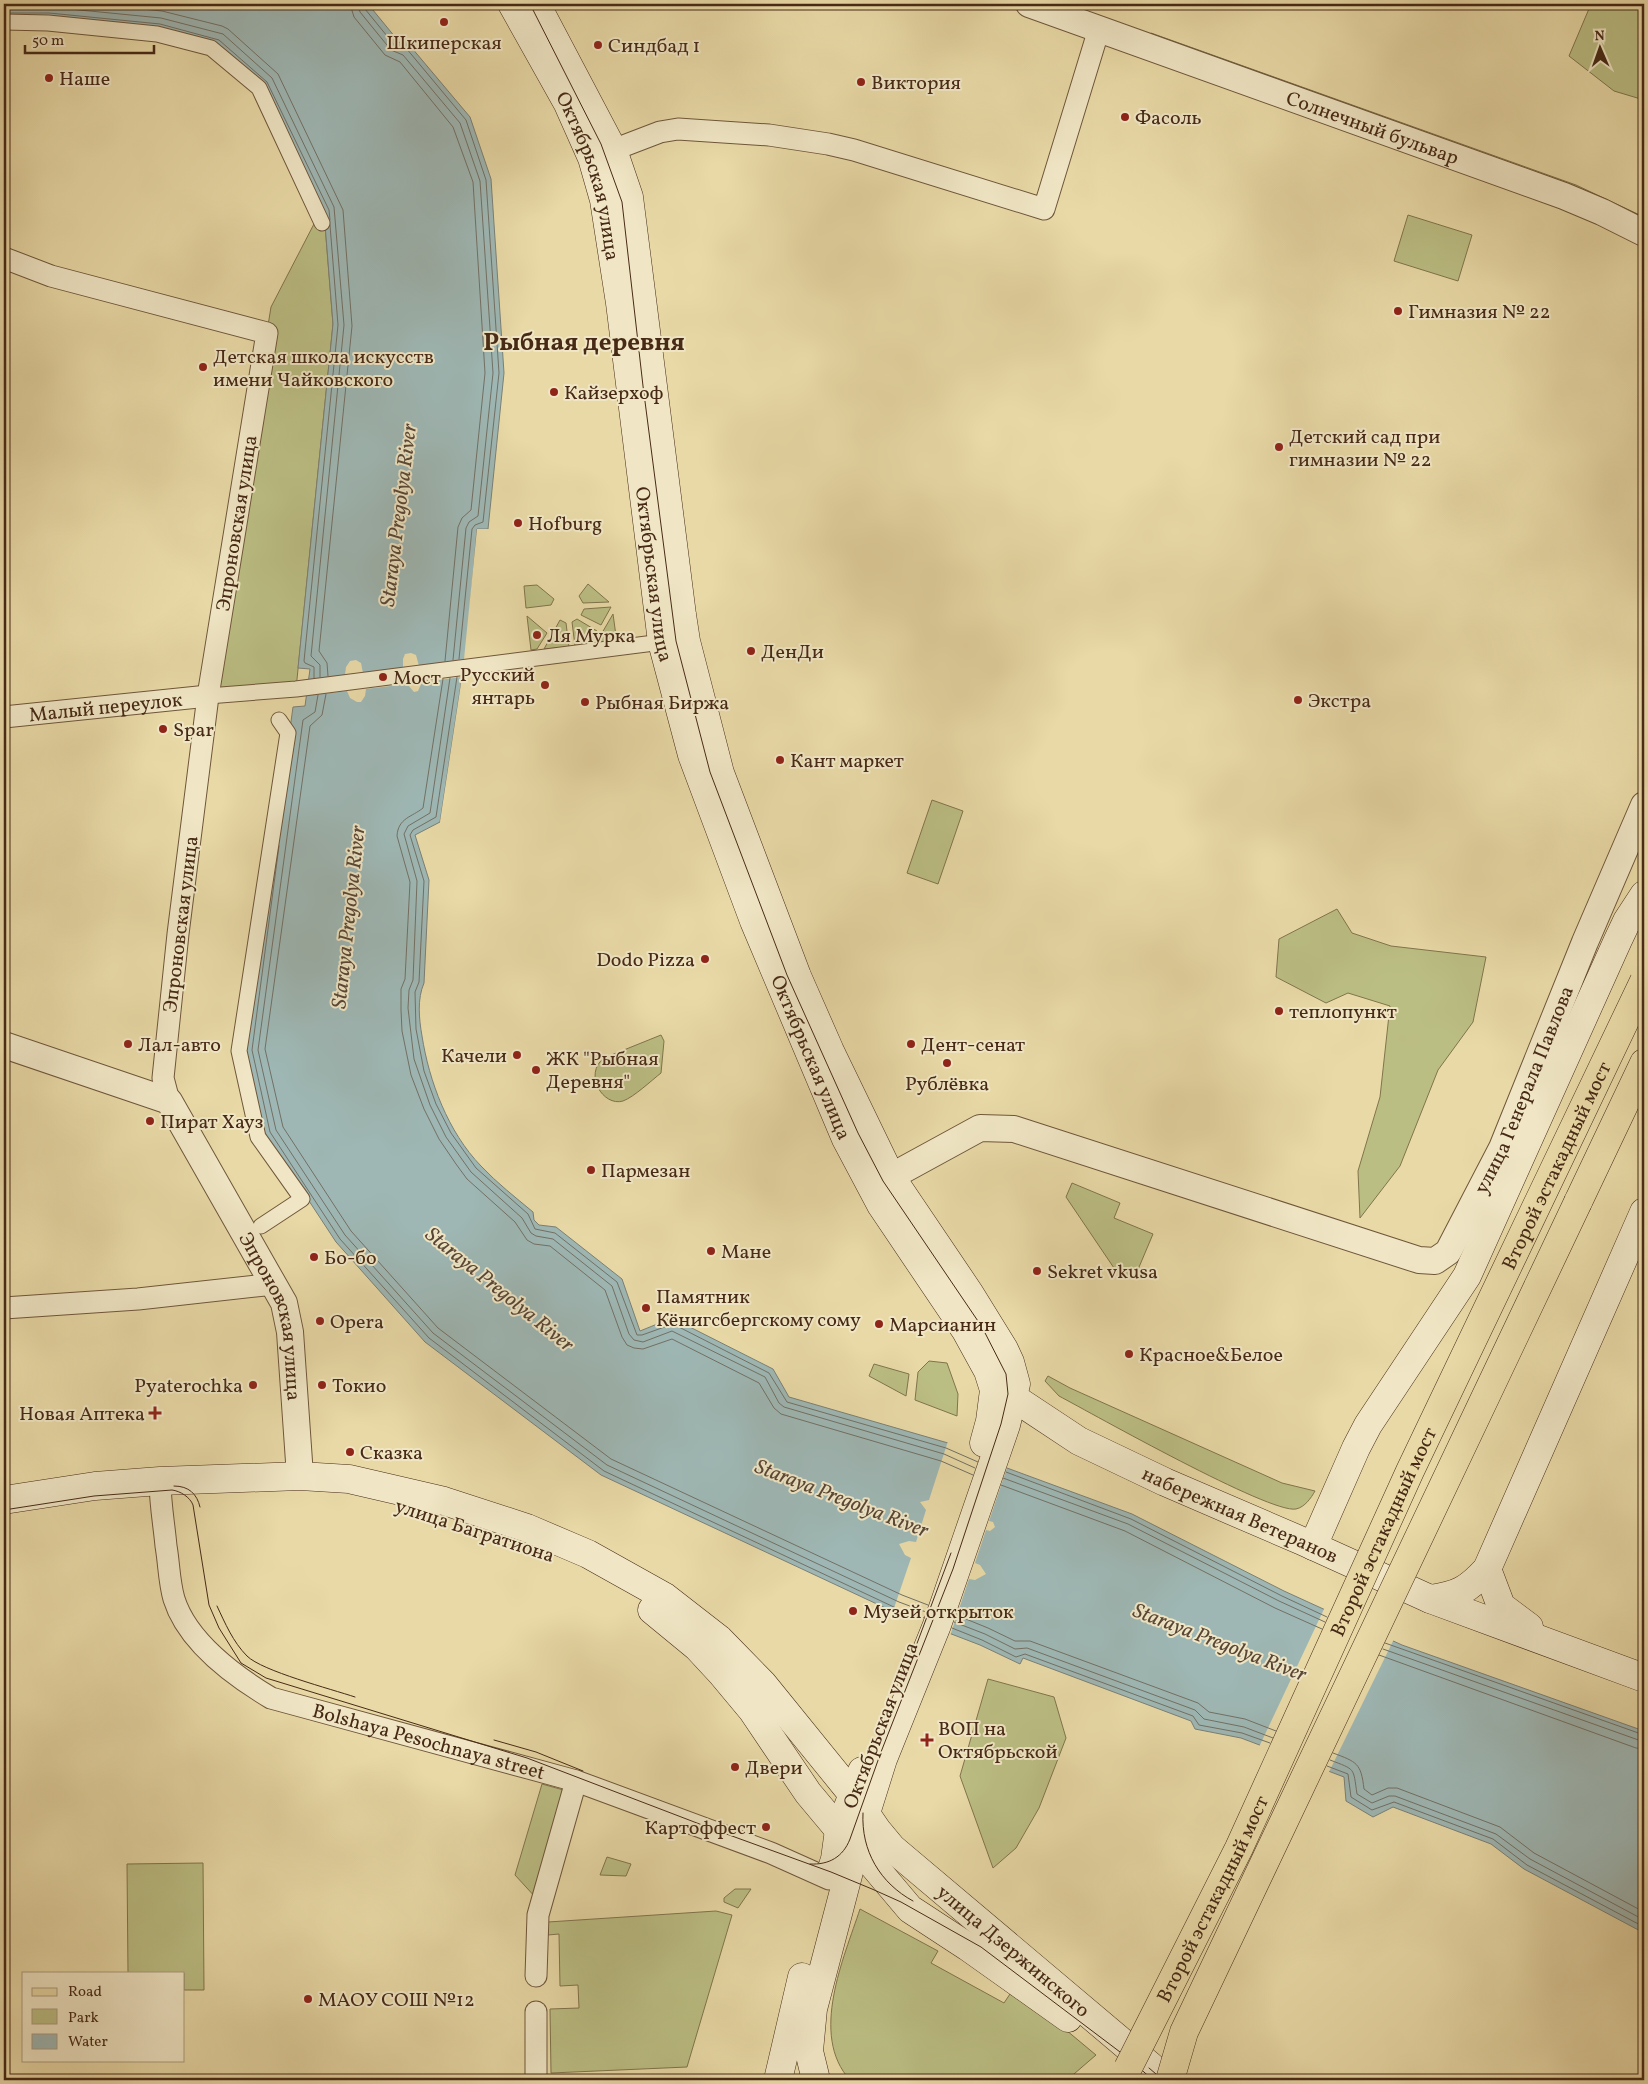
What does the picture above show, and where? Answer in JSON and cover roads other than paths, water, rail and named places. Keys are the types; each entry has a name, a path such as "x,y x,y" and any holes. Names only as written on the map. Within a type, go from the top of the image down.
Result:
{"main road":[{"name":"Октябрьская улица","path":"512,4 568,104 592,158 604,200 620,303 662,642 692,755 754,922 842,1130 881,1182 988,1371 1004,1394 998,1423 954,1534 929,1622 859,1804 849,1846 835,1859 795,2003 778,2080"},
{"name":"Октябрьская улица","path":"536,4 613,150 629,197 682,616 715,757 797,976 830,1051 881,1182"},
{"path":"1313,1546 1360,1440 1380,1406 1468,1276 1618,940 1627,921 1644,895"},
{"name":"Второй эстакадный мост","path":"1118,2080 1128,2068 1239,1848 1410,1471 1644,981"},
{"name":"Второй эстакадный мост","path":"1169,2080 1184,2032 1644,1064"},
{"path":"1430,1600 1462,1592 1474,1584 1487,1569 1639,1224"},
{"name":"набережная Ветеранов","path":"1004,1394 1079,1441 1165,1482 1313,1546 1430,1600 1644,1678"},
{"name":"улица Багратиона","path":"4,1500 95,1486 160,1488 183,1495 300,1482 349,1479 470,1509 527,1528 588,1554 665,1597 719,1639 763,1684 859,1804"},
{"name":"улица Багратиона","path":"300,1482 404,1505 466,1523 521,1542 569,1562 628,1592 697,1647 722,1674 752,1710 808,1793 849,1846"},
{"name":"улица Багратиона","path":"4,1514 160,1488"},
{"path":"1487,1569 1500,1606 1552,1644"},
{"name":"улица Дзержинского","path":"859,1804 892,1848 1169,2080"},
{"path":"816,2080 809,2051 813,2009 849,1846"},
{"name":"улица Дзержинского","path":"849,1846 910,1909 1029,1989 1108,2047 1147,2080"}],"street":[{"name":"Солнечный бульвар","path":"1029,4 1564,196 1612,216 1644,233"},
{"path":"4,22 48,23 157,34 211,48 259,88 322,223"},
{"name":"Октябрьская улица","path":"613,150 660,132 678,129 779,137 854,150 1044,209 1099,29"},
{"name":"Эпроновская улица","path":"4,258 51,276 267,333 208,696 178,934 163,1078 169,1101 284,1304 290,1332 300,1482"},
{"path":"208,696 296,689 662,642"},
{"name":"Малый переулок","path":"4,717 208,696"},
{"name":"Эпроновская улица","path":"261,1226 302,1198 258,1137 239,1051 288,733 279,720"},
{"name":"улица Генерала Павлова","path":"881,1182 980,1128 1014,1129 1419,1260 1435,1261 1448,1252 1502,1148 1585,942 1644,805"},
{"path":"4,1044 169,1101"},
{"path":"4,1308 138,1298 274,1284"},
{"name":"Bolshaya Pesochnaya street","path":"160,1488 174,1598 184,1622 193,1635 251,1686 271,1698 576,1781 770,1853 829,1879"},
{"path":"536,1976 538,1915 576,1781"},
{"path":"536,2012 536,2080"}],"water":[{"name":"Staraya Pregolya River","path":"4,4 368,4 400,43 406,41 470,117 491,179 504,373 488,529 477,529 467,645 440,822 415,835 429,880 424,983 419,1016 422,1036 435,1088 450,1122 469,1152 493,1178 533,1212 534,1220 539,1225 556,1227 622,1279 640,1331 672,1318 773,1369 789,1397 948,1443 988,1461 1132,1514 1284,1591 1402,1645 1644,1731 1644,1933 1524,1869 1491,1844 1393,1807 1373,1817 1346,1801 1344,1777 1241,1738 1195,1729 1191,1721 1023,1658 1020,1664 980,1645 894,1612 601,1475 425,1342 336,1242 265,1134 246,1050 293,707 305,706 310,669 298,668 333,324 324,212 286,134 216,44 4,17"}],"tram line":[{"path":"530,4 601,144 622,202 643,386 676,641 710,772 787,975 858,1133 883,1181 982,1327 1006,1374 1008,1394 1001,1424 953,1569 881,1752 850,1839 843,1851 834,1859 823,1863 810,1864"},
{"path":"174,1486 184,1487 192,1492 197,1498 200,1507"},
{"path":"4,1510 94,1496 172,1490 181,1493 190,1499 193,1505 209,1605 219,1628 241,1663 266,1678 527,1758 831,1872 901,1902 981,1947 1128,2058 1153,2080"},
{"path":"907,1670 951,1553"},
{"path":"217,1606 238,1645 255,1662 281,1673 355,1697"},
{"path":"494,1740 536,1752 583,1771"},
{"path":"863,1813 865,1840 875,1864 891,1885 913,1901"},
{"path":"1149,2068 1163,2080"}],"place":[{"name":"Шкиперская","path":"444,22"},
{"name":"Синдбад 1","path":"598,45"},
{"name":"Наше","path":"49,78"},
{"name":"Виктория","path":"861,82"},
{"name":"Фасоль","path":"1125,117"},
{"name":"Гимназия № 22","path":"1398,311"},
{"name":"Детская школа искусств имени Чайковского","path":"203,367"},
{"name":"Кайзерхоф","path":"554,392"},
{"name":"Детский сад при гимназии № 22","path":"1279,447"},
{"name":"Hofburg","path":"518,523"},
{"name":"Ля Мурка","path":"537,635"},
{"name":"ДенДи","path":"751,651"},
{"name":"Мост","path":"383,677"},
{"name":"Русский янтарь","path":"545,685"},
{"name":"Экстра","path":"1298,700"},
{"name":"Рыбная Биржа","path":"585,702"},
{"name":"Spar","path":"163,729"},
{"name":"Кант маркет","path":"780,760"},
{"name":"Dodo Pizza","path":"705,959"},
{"name":"теплопункт","path":"1279,1011"},
{"name":"Лал-авто","path":"128,1044"},
{"name":"Дент-сенат","path":"911,1044"},
{"name":"Качели","path":"517,1055"},
{"name":"Рублёвка","path":"947,1063"},
{"name":"ЖК \"Рыбная Деревня\"","path":"536,1070"},
{"name":"Пират Хауз","path":"150,1121"},
{"name":"Пармезан","path":"591,1170"},
{"name":"Мане","path":"711,1251"},
{"name":"Бо-бо","path":"314,1257"},
{"name":"Sekret vkusa","path":"1037,1271"},
{"name":"Памятник Кёнигсбергскому сому","path":"646,1308"},
{"name":"Opera","path":"320,1321"},
{"name":"Марсианин","path":"879,1324"},
{"name":"Красное&Белое","path":"1129,1354"},
{"name":"Pyaterochka","path":"253,1385"},
{"name":"Токио","path":"322,1385"},
{"name":"Новая Аптека","path":"155,1413"},
{"name":"Сказка","path":"350,1452"},
{"name":"Музей открыток","path":"853,1611"},
{"name":"ВОП на Октябрьской","path":"927,1740"},
{"name":"Двери","path":"735,1767"},
{"name":"Картоффест","path":"766,1827"},
{"name":"МАОУ СОШ №12","path":"308,1999"}],"district":[{"name":"Рыбная деревня","path":"584,341"}]}
